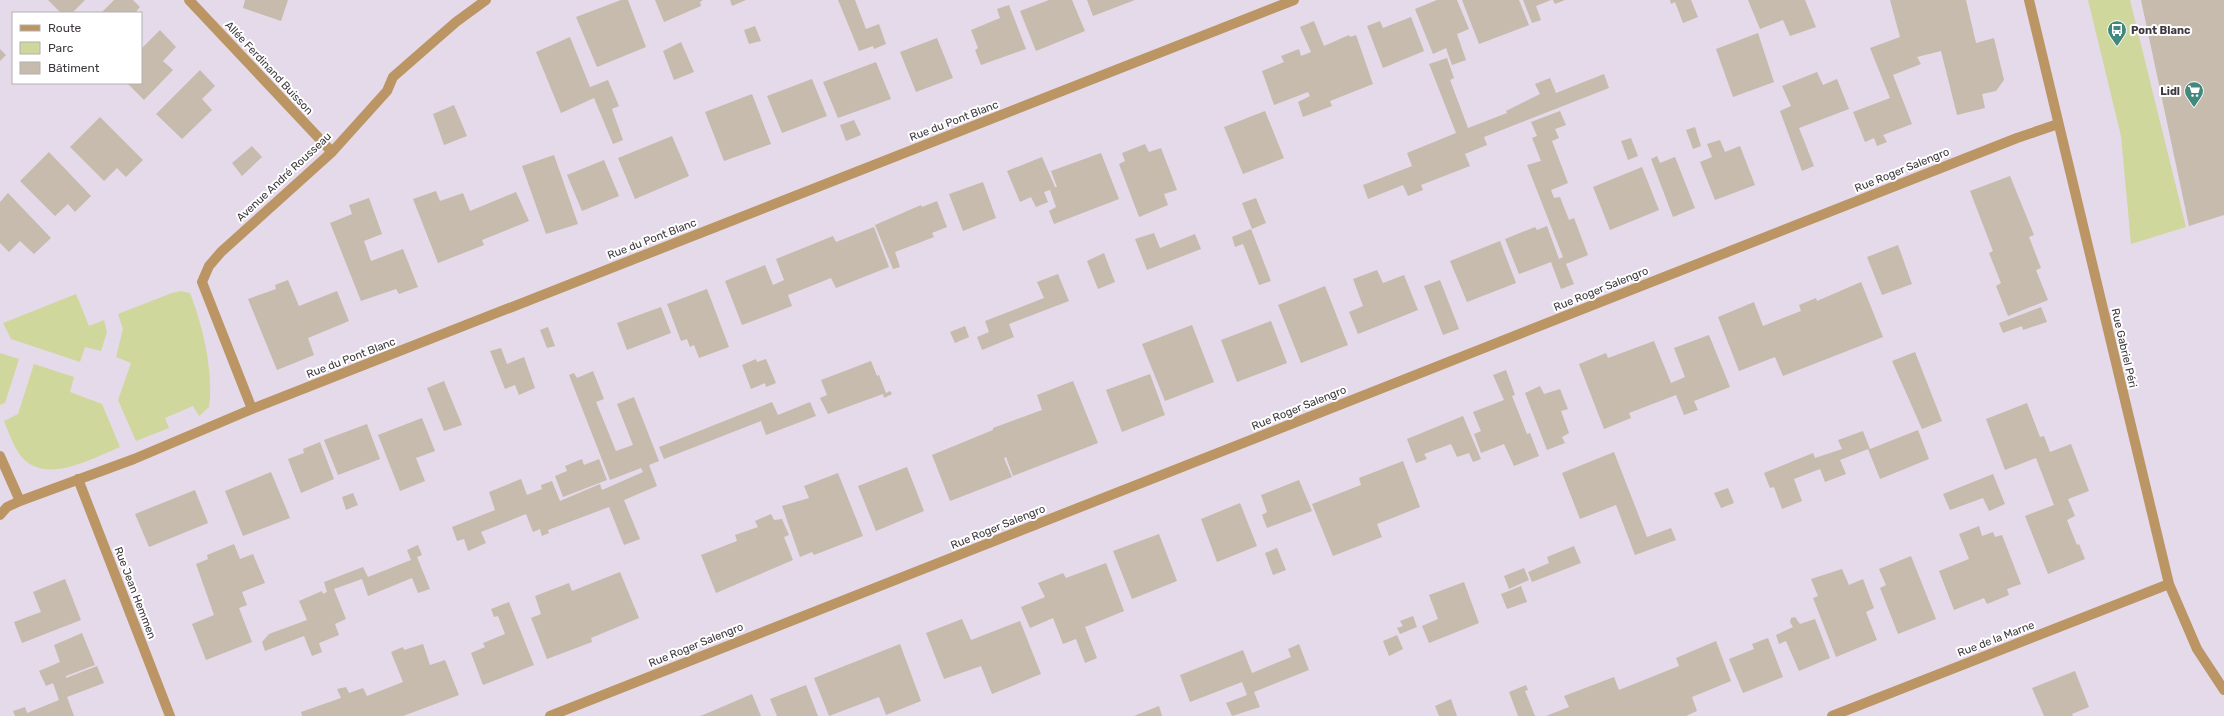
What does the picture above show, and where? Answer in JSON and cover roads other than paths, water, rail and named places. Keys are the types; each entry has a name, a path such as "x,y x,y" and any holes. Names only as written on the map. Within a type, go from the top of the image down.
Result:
{"street":[{"name":"Allée Ferdinand Buisson","path":"189,0 332,152"},
{"name":"Avenue André Rousseau","path":"252,409 202,282 209,266 221,252 332,152 387,91 394,77 456,22 486,0"},
{"name":"Rue du Pont Blanc","path":"0,515 7,507 20,501 134,459 252,409 1294,0"},
{"name":"Rue Gabriel Péri","path":"2029,0 2169,584 2197,649 2224,690"},
{"name":"Rue Roger Salengro","path":"550,716 1995,146 2058,124"},
{"path":"0,456 20,501"},
{"name":"Rue Jean Hemmen","path":"78,479 170,716"},
{"name":"Rue de la Marne","path":"1832,716 2169,584"}],"place":[{"name":"Pont Blanc","path":"2117,47"},
{"name":"Lidl","path":"2194,108"}]}
